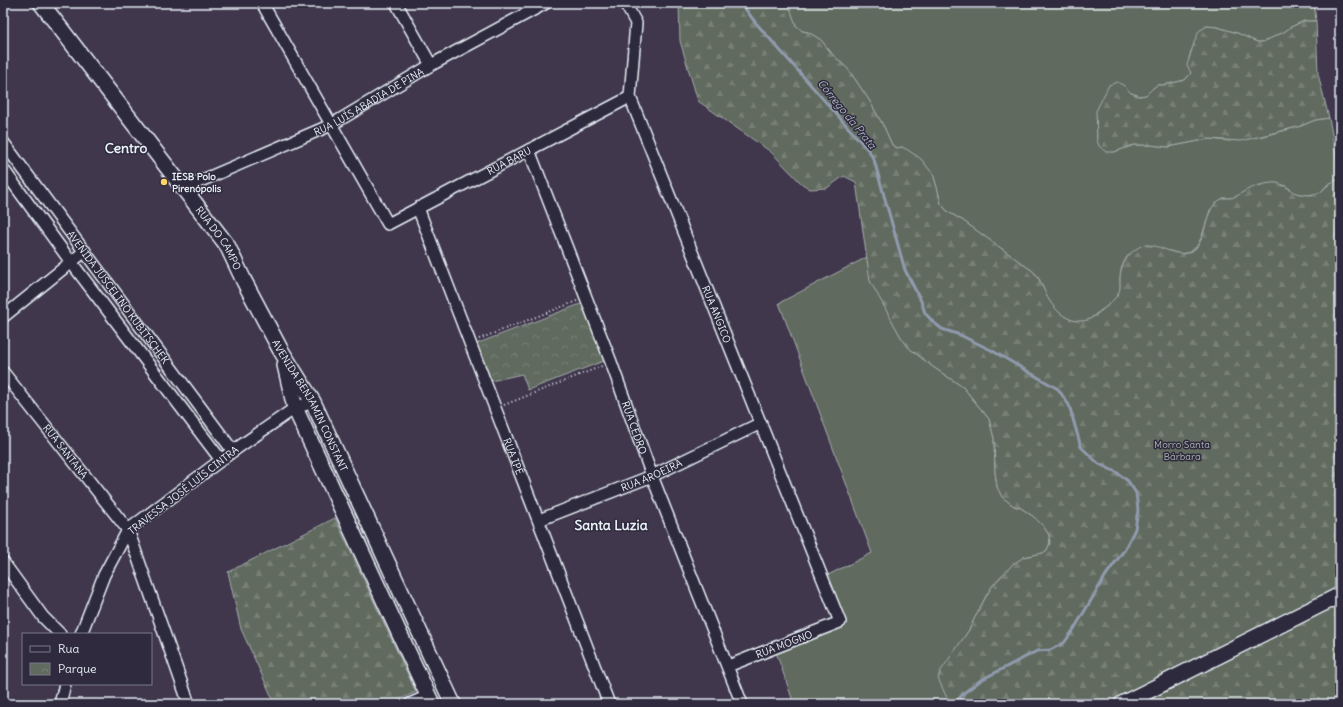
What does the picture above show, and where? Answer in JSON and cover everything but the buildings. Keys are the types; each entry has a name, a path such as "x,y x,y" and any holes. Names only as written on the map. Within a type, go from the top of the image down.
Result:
{"street":[{"name":"RUA DO CAMPO","path":"42,3 227,245 280,349"},
{"path":"262,3 331,125"},
{"path":"396,3 431,65"},
{"name":"RUA LUÍS ABADIA DE PINA","path":"184,188 331,125 431,65 546,3"},
{"name":"RUA ANGICO","path":"625,3 636,23 630,97 840,622"},
{"name":"RUA BARU","path":"331,125 388,224 630,97"},
{"name":"AVENIDA JUSCELINO KUBITSCHEK","path":"3,142 233,451"},
{"name":"RUA CEDRO","path":"529,150 611,362 652,476 742,704"},
{"name":"AVENIDA JUSCELINO KUBITSCHEK","path":"3,169 71,262 221,460"},
{"name":"RUA IPÊ","path":"418,208 609,704"},
{"path":"3,318 85,251"},
{"path":"124,332 137,322"},
{"name":"AVENIDA BENJAMIN CONSTANT","path":"280,349 313,402 453,704"},
{"name":"AVENIDA BENJAMIN CONSTANT","path":"280,349 295,408 430,700"},
{"name":"RUA SANTANA","path":"3,372 128,530 190,704"},
{"name":"TRAVESSA JOSÉ LUÍS CINTRA","path":"81,633 104,575 128,530 233,451 295,408 313,402"},
{"name":"RUA AROEIRA","path":"539,520 652,476 761,423"},
{"path":"370,569 388,561"},
{"path":"3,562 43,617 59,633"},
{"path":"1122,704 1340,595"},
{"name":"RUA MOGNO","path":"728,666 840,622"},
{"path":"60,704 66,685"},
{"path":"410,704 430,700"}],"path":[{"path":"470,342 586,298"},
{"path":"495,408 611,362"}],"green space":[{"name":"Morro Santa Bárbara","path":"679,3 788,3 796,25 802,31 808,32 821,40 833,55 848,69 869,100 892,145 897,148 902,147 921,159 933,174 941,204 948,212 962,220 1031,270 1037,276 1049,300 1055,308 1067,318 1072,320 1087,320 1091,318 1116,297 1120,290 1120,274 1123,265 1131,253 1139,247 1150,245 1182,254 1188,253 1195,249 1200,243 1211,210 1215,203 1222,199 1233,198 1252,188 1273,183 1282,185 1296,193 1314,195 1339,179 1340,704 955,704 946,696 938,678 940,672 969,630 992,586 1013,564 1024,557 1043,553 1047,550 1050,543 1049,535 1044,527 1034,517 1021,508 1014,506 1002,497 997,487 994,438 989,419 963,387 933,367 909,348 901,337 870,281 856,182 844,176 827,188 810,189 801,183 771,152 698,101 680,41"},
{"path":"788,3 1314,3 1316,21 1304,21 1263,42 1257,42 1237,33 1217,27 1206,26 1191,51 1189,58 1191,73 1185,80 1164,85 1157,85 1146,95 1140,96 1131,93 1123,85 1097,111 1097,140 1106,151 1114,152 1134,145 1168,147 1209,139 1229,141 1264,136 1301,126 1315,120 1329,118 1339,179 1328,184 1320,193 1307,195 1295,193 1286,186 1276,183 1260,185 1245,191 1234,198 1223,198 1210,210 1202,236 1197,246 1190,252 1180,254 1170,251 1129,254 1121,269 1120,289 1116,298 1090,319 1084,321 1071,320 1054,308 1035,273 962,220 948,212 941,204 933,174 902,147 897,148 892,145 869,100 848,69 833,55 821,40 808,32 802,31 795,25"},
{"path":"1304,21 1316,21 1318,74 1329,118 1315,120 1301,126 1241,141 1209,139 1168,147 1134,145 1114,152 1106,152 1099,146 1097,140 1096,111 1109,85 1117,82 1123,85 1131,93 1140,96 1146,95 1157,85 1164,85 1185,80 1191,73 1187,65 1194,43 1199,31 1207,26 1217,27 1237,33 1257,42 1263,42"},
{"path":"867,257 871,281 901,337 909,348 933,367 963,387 989,419 994,438 997,486 1002,497 1014,506 1021,508 1034,517 1044,527 1049,535 1050,543 1047,550 1043,553 1024,557 1000,577 987,594 969,630 955,651 946,696 955,704 794,704 776,652 844,623 826,576 872,553 779,303"},
{"path":"583,303 606,360 528,390 522,374 491,381 476,344"},
{"path":"335,518 416,692 390,704 275,704 241,629 228,572"}],"waterway":[{"name":"Córrego da Prata","path":"741,3 755,22 869,151 874,160 905,270 921,301 925,313 942,329 960,335 991,350 1058,389 1069,405 1081,447 1099,464 1116,472 1128,481 1136,493 1138,510 1135,529 1125,549 1106,575 1064,643 1050,650 1037,651 981,680 965,692 954,704"}],"place":[{"name":"IESB Polo Pirenópolis","path":"164,182"}],"district":[{"name":"Centro","path":"126,148"},
{"name":"Santa Luzia","path":"611,525"}]}
